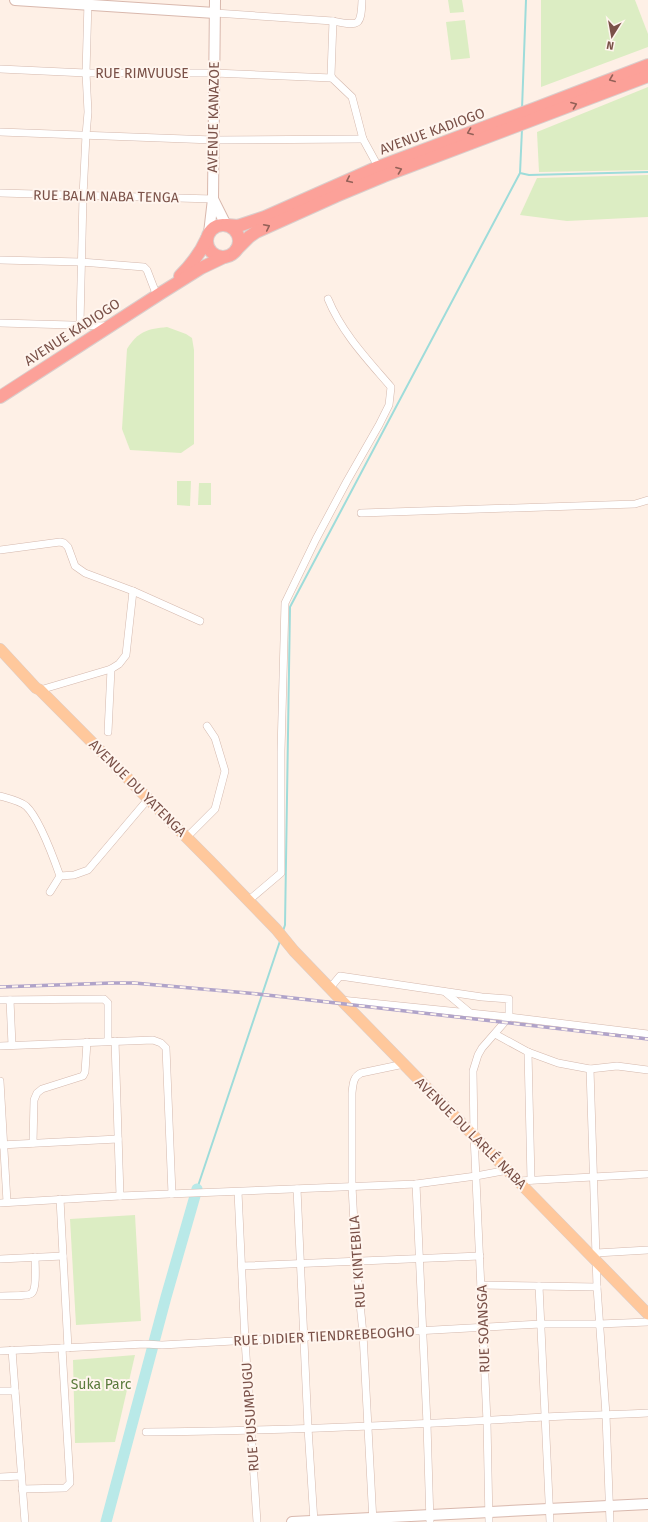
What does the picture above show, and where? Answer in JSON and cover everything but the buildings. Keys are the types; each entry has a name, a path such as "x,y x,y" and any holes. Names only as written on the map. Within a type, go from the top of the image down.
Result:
{"highway":[{"name":"AVENUE KADIOGO","path":"537,114 648,65"},
{"name":"AVENUE KADIOGO","path":"226,225 238,226 265,217 381,171 508,124 648,76"},
{"name":"AVENUE KADIOGO","path":"236,250 249,237 269,226 336,196 381,171"},
{"path":"226,225 235,230 238,236 239,245 232,254 224,257 218,256 211,252 208,247 208,236 217,226 226,225"},
{"name":"AVENUE KADIOGO","path":"159,294 195,261 208,236"},
{"name":"AVENUE KADIOGO","path":"0,397 159,294 201,268 224,257"}],"main road":[{"name":"AVENUE DU YATENGA","path":"0,649 36,688 40,690 187,837 276,929 294,951"},
{"name":"AVENUE DU LARLÉ NABA","path":"294,951 508,1170 596,1257 648,1314"}],"street":[{"path":"15,0 88,2 333,21 351,25 357,22 361,17 362,0"},
{"name":"AVENUE KANAZOE","path":"208,236 213,199 215,0"},
{"path":"80,324 82,196 88,112 86,73 88,2"},
{"path":"333,21 330,67 332,78 352,97 363,139 381,171"},
{"name":"RUE RIMVUUSE","path":"0,69 86,73 214,74 332,78"},
{"path":"0,132 213,140 363,139"},
{"name":"RUE BALM NABA TENGA","path":"0,193 213,199"},
{"path":"213,199 226,225"},
{"path":"0,260 81,262 144,267 159,294"},
{"path":"248,901 281,873 281,759 285,604 316,539 389,405 391,387 351,340 332,310 328,298"},
{"path":"0,323 110,326"},
{"path":"361,513 635,504 648,500"},
{"path":"0,550 60,542 64,543 68,548 75,566 85,573 133,591 200,621"},
{"path":"40,690 111,669 119,664 126,655 133,591"},
{"path":"108,732 111,669"},
{"path":"187,837 215,810 225,771 216,738 207,726"},
{"path":"0,796 25,806 32,814 49,847 60,876"},
{"path":"60,876 74,875 88,870 149,798"},
{"path":"50,892 60,876"},
{"path":"330,988 340,976 482,997 508,999 509,1017"},
{"path":"444,991 469,1013"},
{"path":"0,1000 104,1000 108,1003 112,1041 120,1196"},
{"path":"10,1000 12,1045"},
{"path":"341,1000 509,1017 648,1034"},
{"name":"RUE SOANSGA","path":"488,1517 487,1422 474,1135 474,1064 482,1048 509,1017"},
{"path":"495,1034 528,1052 558,1063 590,1068 617,1066 648,1071"},
{"path":"0,1046 153,1040 161,1043 166,1048 172,1194"},
{"path":"33,1143 34,1100 37,1093 42,1089 83,1076 85,1072 87,1042"},
{"path":"528,1052 531,1180"},
{"name":"RUE KINTEBILA","path":"373,1520 363,1334 356,1262 352,1186 352,1093 354,1079 361,1073 404,1064"},
{"path":"590,1068 592,1177 599,1324 606,1415 610,1522"},
{"path":"0,1081 4,1202 416,1184 508,1170"},
{"path":"2,1145 118,1139"},
{"path":"519,1181 648,1174"},
{"path":"416,1184 430,1518"},
{"path":"297,1189 303,1337 314,1522"},
{"name":"RUE PUSUMPUGU","path":"238,1192 245,1340 257,1522"},
{"path":"22,1489 65,1488 70,1483 60,1199"},
{"path":"596,1257 648,1250"},
{"path":"0,1259 63,1256"},
{"path":"242,1266 480,1256"},
{"path":"0,1296 27,1295 32,1292 34,1287 35,1257"},
{"path":"481,1285 597,1287"},
{"path":"539,1286 550,1522"},
{"name":"RUE DIDIER TIENDREBEOGHO","path":"0,1351 145,1344 162,1345 540,1324 648,1322"},
{"path":"12,1350 25,1522"},
{"path":"0,1392 15,1391"},
{"path":"146,1432 252,1431 487,1422 546,1417 648,1413"},
{"path":"0,1477 21,1476"},
{"path":"292,1522 488,1517 550,1509 648,1504"}],"green space":[{"path":"448,0 462,0 464,12 450,13"},
{"path":"541,0 635,0 648,34 648,47 541,87"},
{"path":"465,20 470,58 451,60 446,22"},
{"path":"648,87 648,170 539,172 537,132"},
{"path":"648,175 648,217 567,221 520,215 537,178"},
{"path":"167,327 186,334 192,338 194,350 194,444 181,453 130,450 122,429 127,349 135,338 144,332"},
{"path":"177,481 191,481 190,506 177,505"},
{"path":"199,483 211,483 211,505 198,505"},
{"path":"135,1215 141,1321 76,1325 70,1219"},
{"name":"Suka Parc","path":"135,1355 115,1442 75,1443 73,1360"}],"waterway":[{"path":"522,109 526,0"},
{"path":"283,931 285,925 290,607 520,173 522,129"},
{"path":"520,173 529,175 648,172"},
{"path":"197,1189 280,941"},
{"path":"106,1522 166,1297 197,1189"}],"railway":[{"path":"0,987 134,983 258,994 648,1039"}]}
